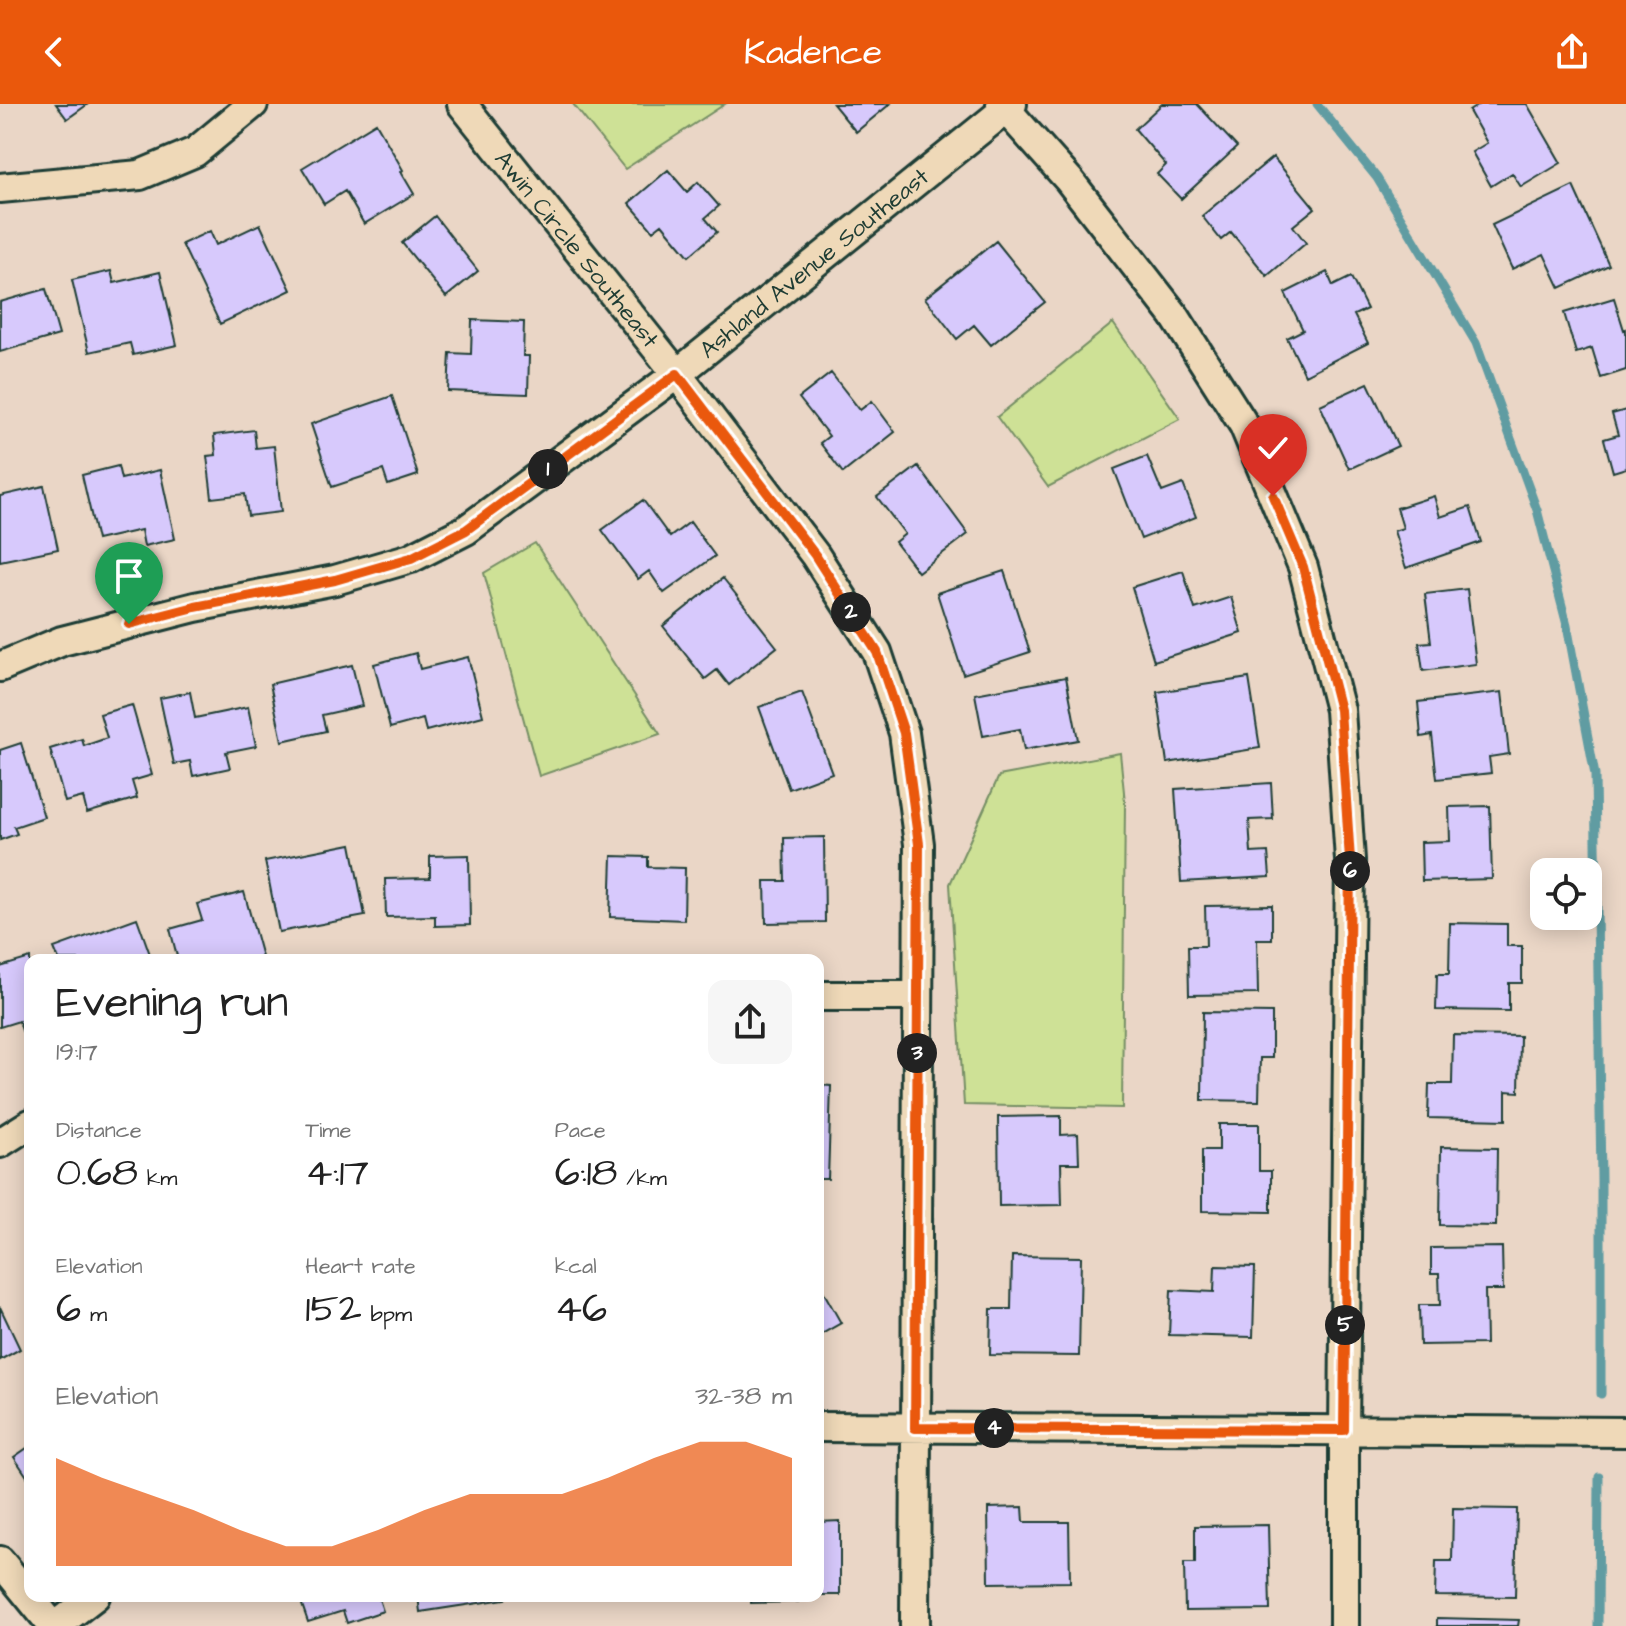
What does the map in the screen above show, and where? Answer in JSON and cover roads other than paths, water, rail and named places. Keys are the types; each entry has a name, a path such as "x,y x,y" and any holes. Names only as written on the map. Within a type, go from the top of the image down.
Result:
{"street":[{"path":"0,188 140,175 195,152 253,104"},
{"name":"Awin Circle Southeast","path":"462,104 677,374 815,555 877,652 904,733 919,844 915,1626"},
{"path":"1006,106 1069,180 1174,315 1244,425 1303,567 1340,710 1350,860 1344,1626"},
{"name":"Ashland Avenue Southeast","path":"0,667 62,641 195,607 335,580 411,558 466,530 677,374 1006,106"},
{"path":"824,996 917,996"},
{"path":"0,1143 24,1128"},
{"path":"824,1427 1626,1432"},
{"path":"0,1561 24,1590"},
{"path":"34,1602 54,1626 87,1602"}],"waterway":[{"path":"1317,104 1377,178 1476,343 1537,510 1567,625 1595,775 1601,1394"},
{"path":"1598,1626 1599,1477"}]}
